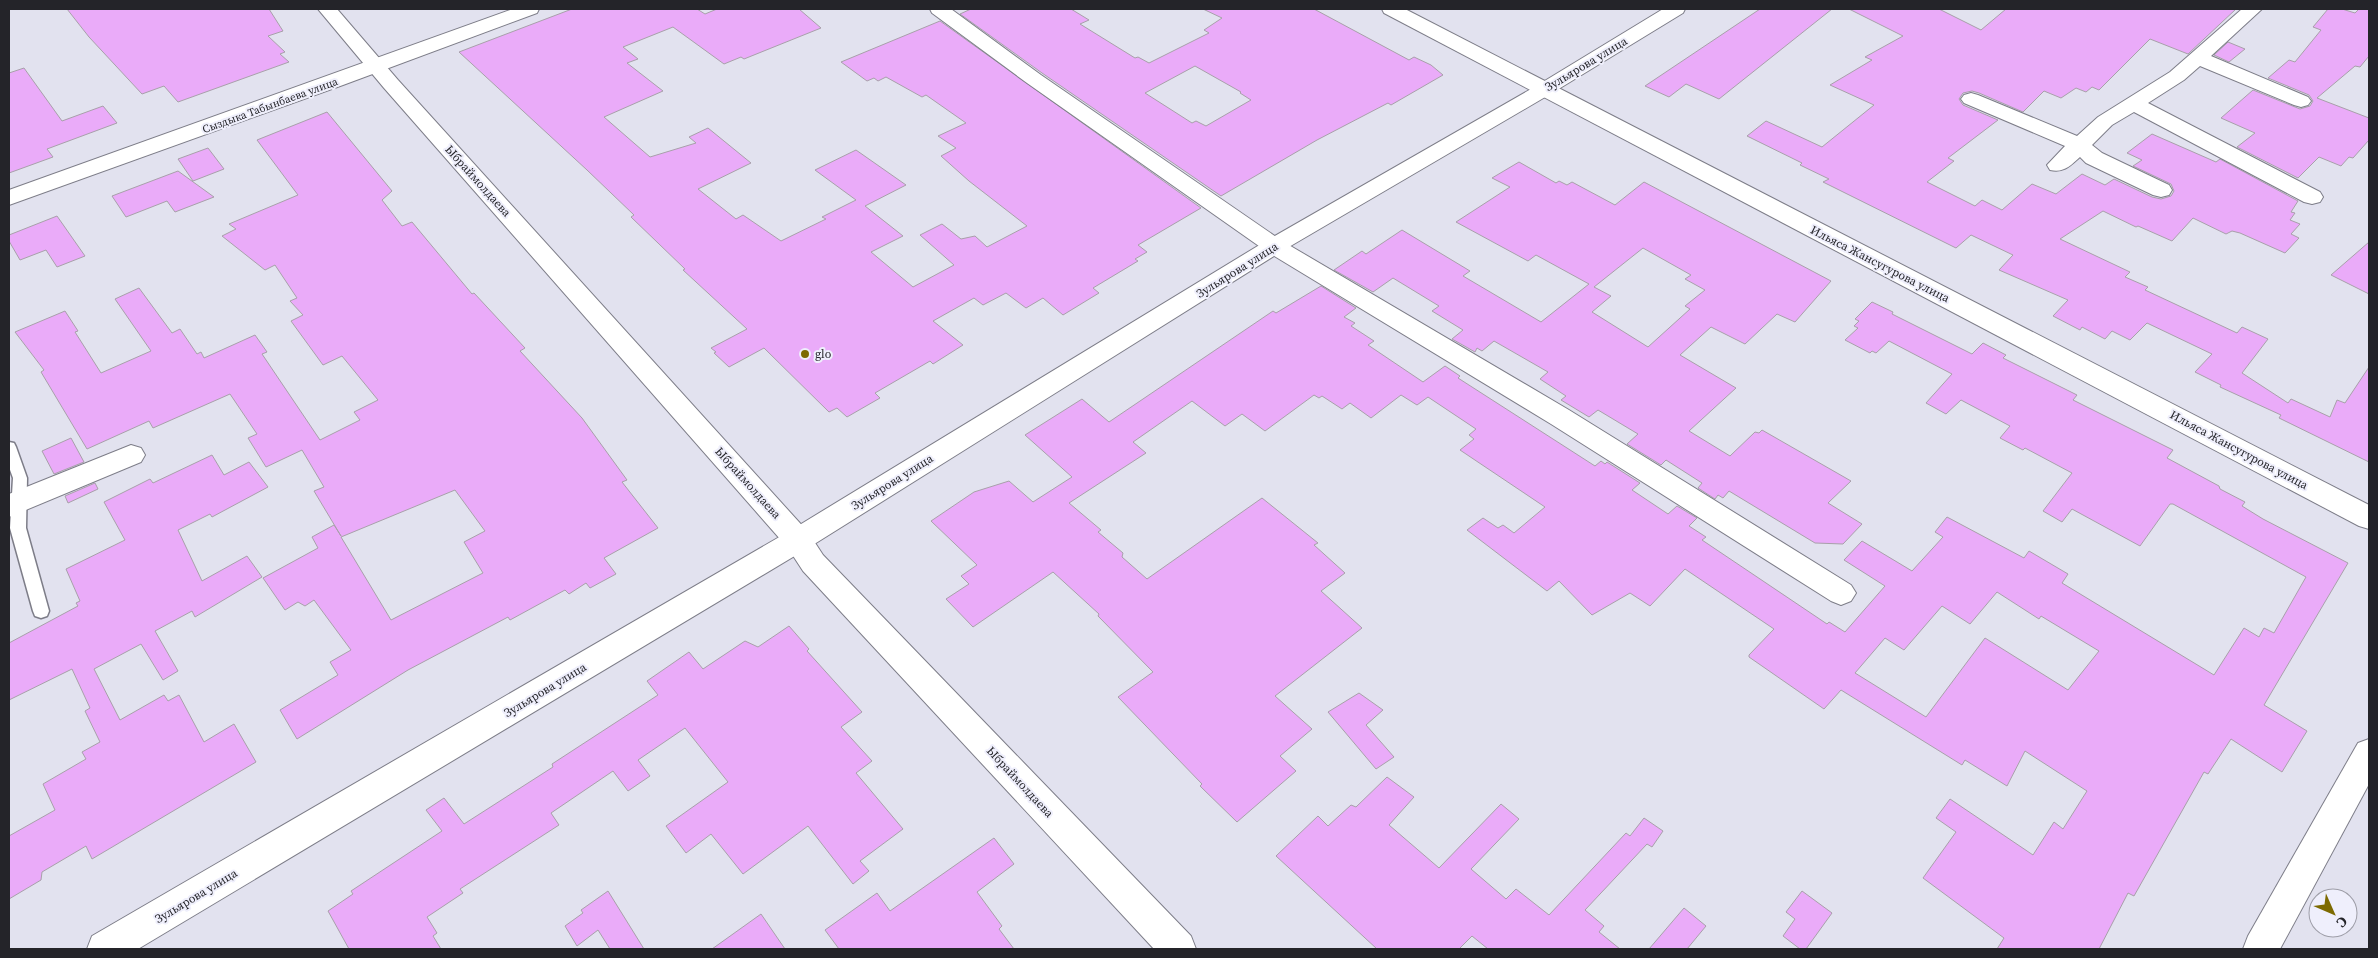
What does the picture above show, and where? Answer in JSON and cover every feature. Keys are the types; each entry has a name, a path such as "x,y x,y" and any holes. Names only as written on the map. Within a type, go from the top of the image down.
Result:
{"street":[{"name":"Ыбраймолдаева","path":"327,9 798,540 813,563 1178,949"},
{"name":"Сыздыка Табынбаева улица","path":"9,198 530,9"},
{"path":"939,9 1034,79 1274,246 1560,417 1840,593"},
{"name":"Ильяса Жансугурова улица","path":"1391,9 2369,518"},
{"name":"Зульярова улица","path":"105,949 798,540 1274,246 1545,89 1676,9"},
{"path":"2058,164 2105,121 2177,76 2253,9"},
{"path":"2198,58 2301,100"},
{"path":"1971,99 2078,144 2094,158 2161,190"},
{"path":"2134,104 2312,197"},
{"path":"14,505 131,455"},
{"path":"2261,949 2369,753"}],"lane":[{"path":"9,447 20,478 14,505 18,528 41,611"}],"building":[{"path":"67,9 269,9 283,31 268,36 285,52 280,54 289,62 178,102 164,86 142,94 89,37"},
{"path":"572,9 697,9 705,14 717,9 799,9 821,28 744,59 741,57 724,64 673,27 623,47 638,59 627,63 663,91 604,117 650,157 696,143 689,137 708,128 751,163 698,189 736,219 743,215 781,241 826,219 822,217 856,200 815,170 856,150 906,185 865,206 903,236 871,252 913,287 954,265 920,235 942,224 961,239 975,236 987,247 1027,226 969,181 941,156 956,148 938,136 966,123 926,95 922,97 886,77 878,81 874,78 867,81 841,62 940,21 1201,208 1138,245 1147,252 1135,259 1138,261 1093,288 1099,293 1063,315 1043,298 1026,308 1006,293 983,305 974,298 933,321 963,345 933,364 930,361 875,393 880,398 847,417 837,408 829,412 764,348 729,367 714,353 716,352 711,348 747,329 683,270 685,269 631,217 634,215 459,52"},
{"path":"971,9 1071,9 1089,20 1080,24 1135,58 1138,57 1149,63 1209,33 1204,30 1222,18 1203,9 1314,9 1409,60 1414,57 1431,65 1443,75 1391,105 1388,103 1317,140 1221,196 960,14","holes":["1195,66 1241,92 1251,100 1206,126 1196,121 1192,123 1145,93"]},
{"path":"1760,9 1832,9 1719,99 1686,84 1669,97 1645,86"},
{"path":"1849,9 1939,9 1981,30 2006,9 2236,9 2188,54 2150,39 2099,90 2092,87 2086,92 2076,88 2061,98 2044,91 2023,112 1979,93 1972,91 1963,93 1959,99 1963,105 1998,120 1948,158 1954,161 1927,182 1975,206 1982,200 2002,210 2032,184 2056,194 2082,174 2105,185 2114,179 2152,197 2161,199 2171,196 2174,191 2171,184 2133,166 2142,160 2127,153 2152,134 2216,162 2220,159 2298,201 2291,212 2295,213 2290,220 2300,224 2291,234 2299,238 2285,253 2240,233 2232,231 2226,234 2193,218 2172,241 2138,226 2136,227 2103,211 2060,239 2130,272 2125,277 2148,287 2145,290 2237,333 2242,327 2268,339 2242,373 2288,403 2291,399 2330,417 2337,400 2345,403 2369,367 2369,462 2279,418 2281,415 2220,387 2221,385 2195,372 2212,354 2147,323 2130,340 2112,331 2105,339 2082,327 2080,330 2053,316 2068,300 1999,270 2013,255 1971,235 1956,248 1823,182 1829,179 1800,165 1802,163 1747,136 1766,121 1822,147 1874,105 1830,85 1872,60 1865,57 1903,36"},
{"path":"2328,9 2342,9 2355,13 2359,9 2369,9 2369,56 2360,67 2355,66 2317,98 2369,118 2369,140 2353,158 2349,157 2341,166 2319,157 2298,178 2237,147 2255,133 2221,118 2253,90 2300,109 2310,106 2313,101 2309,95 2268,78 2289,60 2295,62 2321,30 2313,27"},
{"path":"2228,42 2245,49 2229,62 2214,55"},
{"path":"24,68 62,121 103,106 117,123 47,149 53,157 9,173 9,73"},
{"path":"327,112 392,191 382,200 402,226 412,222 472,294 474,293 525,348 520,351 582,418 627,480 622,482 658,528 604,558 616,574 590,588 586,583 569,594 565,590 510,620 508,617 408,670 297,739 280,710 338,675 330,662 351,650 314,600 305,606 298,602 285,610 263,578 318,548 312,537 334,525 341,536 314,491 324,487 302,450 266,467 248,438 257,434 230,394 153,428 149,421 87,449 41,372 44,370 15,332 65,311 78,331 75,332 101,373 151,351 115,299 139,288 172,333 180,329 197,354 201,352 204,358 255,335 267,352 262,354 320,440 360,420 354,412 378,400 342,356 323,365 291,321 303,315 290,301 297,298 275,265 265,270 222,236 236,229 229,224 298,195 257,140","holes":["455,490 485,531 464,542 483,573 391,620 341,537"]},
{"path":"208,148 224,169 193,181 178,159"},
{"path":"1519,162 1556,183 1559,181 1567,185 1572,182 1615,205 1644,182 1831,281 1795,322 1777,314 1745,344 1711,327 1680,355 1736,388 1689,431 1730,456 1755,432 1759,433 1762,430 1851,481 1828,503 1862,524 1843,544 1815,543 1729,491 1723,498 1718,495 1715,499 1698,488 1702,483 1666,460 1661,465 1627,444 1638,434 1598,410 1589,417 1561,400 1566,396 1540,379 1548,372 1494,341 1482,351 1477,348 1475,352 1452,339 1463,330 1432,311 1439,306 1393,278 1373,292 1334,270 1362,251 1366,254 1402,230 1470,271 1463,276 1541,322 1589,284 1536,255 1528,261 1456,222 1510,187 1492,178","holes":["1643,248 1691,275 1685,279 1705,290 1685,306 1690,309 1648,347 1592,312 1611,296 1594,287"]},
{"path":"178,171 214,197 175,212 167,201 126,217 112,196"},
{"path":"57,216 85,256 57,267 46,250 20,260 9,241 9,235"},
{"path":"2369,242 2369,294 2331,275"},
{"path":"1321,286 1356,308 1344,317 1355,323 1351,326 1374,341 1368,345 1423,382 1445,366 1460,376 1458,378 1595,466 1601,461 1605,464 1607,462 1640,483 1632,490 1668,514 1677,506 1697,518 1689,526 1706,537 1702,540 1827,624 1829,622 1845,632 1885,586 1844,560 1862,541 1912,571 1943,537 1935,532 1947,517 2024,558 2029,551 2068,574 2062,583 2214,675 2244,628 2259,637 2264,628 2274,633 2306,577 2173,504 2170,504 2140,546 2072,509 2062,522 2043,511 2072,473 2025,448 2023,450 2000,438 2010,426 1961,400 1946,414 1926,403 1952,374 1889,341 1876,353 1872,351 1870,353 1845,340 1858,328 1854,326 1859,321 1855,319 1872,302 1972,354 1983,343 2006,355 2003,358 2077,395 2073,400 2173,450 2167,458 2245,502 2242,506 2263,519 2348,563 2264,705 2307,731 2282,772 2231,739 2208,774 2204,772 2134,896 2128,893 2099,949 1997,949 2004,938 1923,878 1956,832 1936,818 1950,799 2033,855 2054,822 2063,829 2087,791 2025,751 2007,786 1965,760 1962,765 1841,690 1824,709 1749,657 1774,629 1685,569 1650,606 1630,593 1592,615 1559,581 1547,591 1467,530 1483,518 1498,528 1503,525 1514,533 1545,507 1460,450 1474,439 1469,435 1476,429 1428,397 1417,405 1401,395 1371,418 1350,403 1342,409 1322,396 1319,398 1314,395 1265,431 1242,414 1225,426 1192,401 1133,442 1146,453 1069,503 1101,530 1098,532 1123,553 1122,557 1147,579 1262,498 1318,543 1314,545 1345,573 1321,591 1362,628 1275,696 1312,729 1280,756 1296,771 1237,822 1200,786 1202,784 1118,697 1153,672 1098,616 1099,614 1053,572 973,627 946,599 969,584 961,576 977,565 931,521 974,492 1009,481 1033,502 1072,477 1025,435 1082,399 1109,422 1273,311 1276,313","holes":["1997,592 2039,619 2041,616 2099,651 2068,690 1985,638 1926,717 1855,673 1885,638 1904,650 1942,606 1970,624"]},
{"path":"71,438 84,462 54,474 42,451"},
{"path":"212,455 224,475 249,462 268,487 212,517 210,514 178,530 202,581 247,556 262,577 195,617 192,611 155,631 178,671 163,680 141,644 94,669 120,720 164,695 168,701 179,695 204,742 234,724 256,762 92,859 86,846 42,872 41,880 9,899 9,836 55,810 43,784 86,759 82,752 100,742 85,711 90,708 72,669 9,700 9,643 78,606 76,603 80,601 66,569 125,540 104,502 150,479 153,483"},
{"path":"95,483 98,489 68,503 65,496"},
{"path":"789,626 809,649 807,651 862,712 841,727 872,761 856,773 903,829 860,861 869,871 853,884 808,826 743,874 711,834 686,853 666,826 728,782 685,728 638,760 650,776 628,791 613,771 551,813 559,825 460,889 463,893 427,917 437,933 433,936 441,949 349,949 328,911 353,894 351,891 442,831 426,810 444,798 464,824 553,767 552,764 658,695 647,681 689,652 703,669 745,641 758,647"},
{"path":"1359,693 1383,710 1366,725 1394,757 1376,769 1328,712"},
{"path":"1387,777 1414,797 1389,825 1439,868 1501,804 1519,819 1471,869 1506,899 1516,889 1549,915 1626,833 1630,836 1644,818 1663,831 1652,847 1647,844 1585,910 1604,926 1599,932 1620,949 1488,949 1472,936 1459,949 1377,949 1276,856 1318,816 1328,826 1351,805 1356,807"},
{"path":"994,838 1014,864 977,892 1002,926 999,929 1014,949 839,949 825,930 877,893 890,911"},
{"path":"608,891 644,949 610,949 598,930 577,946 565,926 583,913 581,910"},
{"path":"1802,891 1832,913 1806,949 1800,949 1783,936 1795,919 1786,912"},
{"path":"1684,908 1706,926 1687,949 1649,949"},
{"path":"761,914 785,949 712,949"}],"place":[{"name":"glo","path":"805,354"}]}
